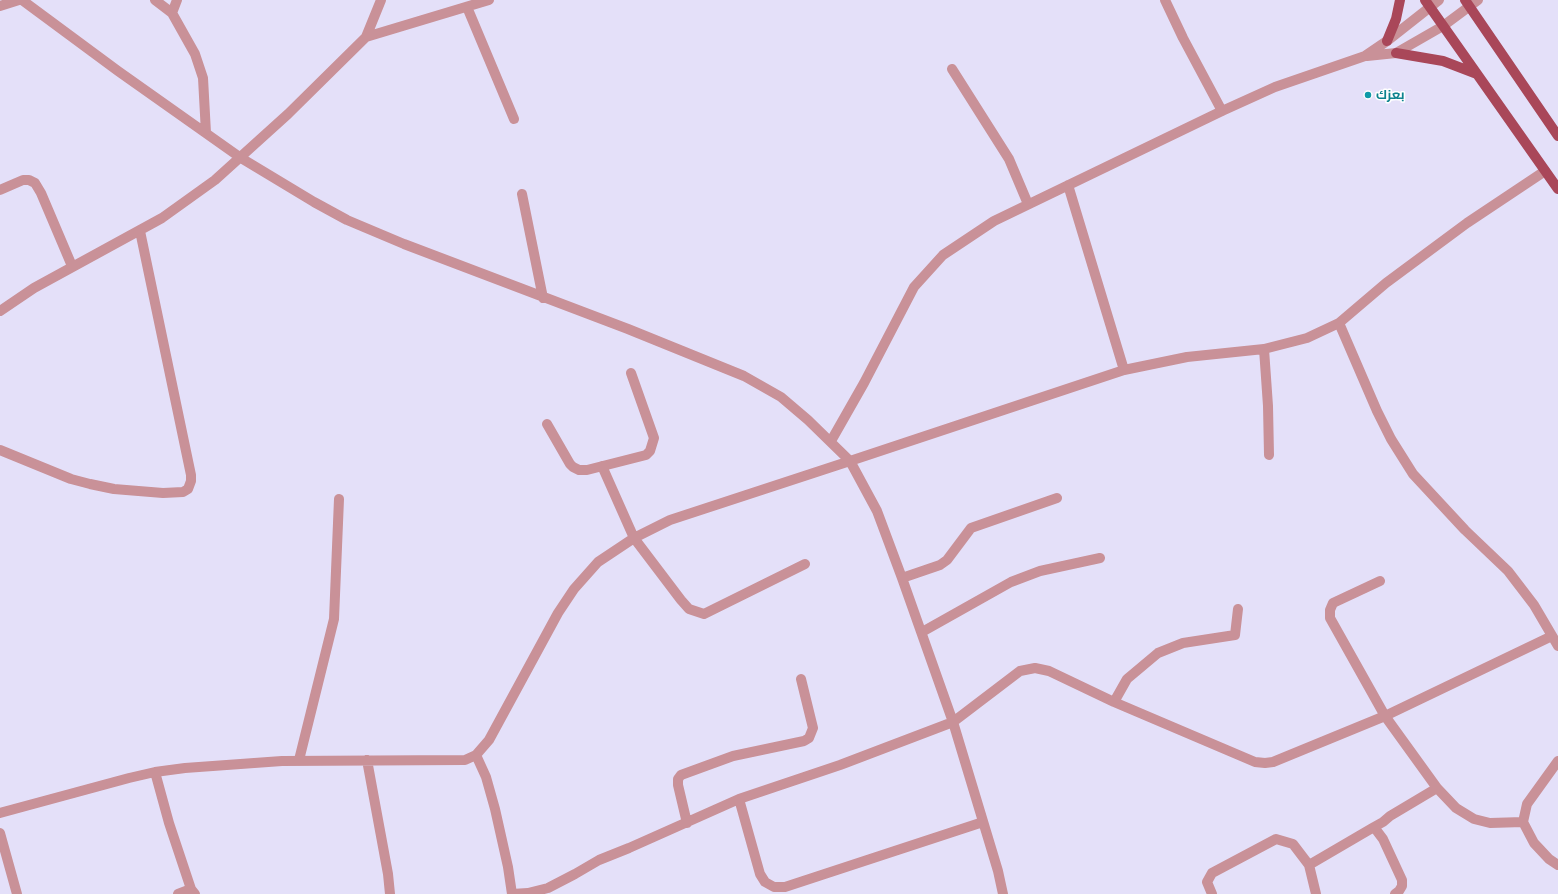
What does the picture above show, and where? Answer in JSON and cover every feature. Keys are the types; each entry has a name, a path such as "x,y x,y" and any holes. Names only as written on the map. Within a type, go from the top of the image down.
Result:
{"main road":[{"path":"1387,41 1396,19 1400,0"},
{"path":"1427,4 1558,189"},
{"path":"1467,4 1558,136"},
{"path":"1396,53 1443,61 1477,74"}],"street":[{"path":"0,6 21,0 241,158 291,189 347,220 404,244 744,376 781,398 831,441 850,461 877,511 922,632 953,722 998,871 1003,894"},
{"path":"155,0 172,13 195,54 203,78 206,133"},
{"path":"172,13 177,0"},
{"path":"0,312 34,288 162,218 215,180 241,158 366,37 381,0"},
{"path":"366,37 489,0"},
{"path":"1165,0 1183,38 1222,111"},
{"path":"1365,56 1387,41 1427,4 1439,0"},
{"path":"831,441 864,383 914,287 943,255 994,221 1275,87 1365,56 1396,53 1443,26 1467,4 1478,0"},
{"path":"468,7 514,119"},
{"path":"952,69 1009,159 1028,204"},
{"path":"0,813 155,772 244,763 299,760 444,762 465,760 476,755 489,740 558,612 574,589 598,562 634,538 670,520 1124,370 1187,357 1264,349 1306,338 1339,323 1386,283 1461,228 1545,171"},
{"path":"0,190 23,180 29,180 34,183 41,193 72,266"},
{"path":"1068,185 1124,370"},
{"path":"522,194 543,298"},
{"path":"0,450 71,479 96,486 163,493 183,492 188,489 191,475 140,230"},
{"path":"1339,323 1377,411 1391,439 1413,474 1465,530 1508,571 1534,605 1558,646"},
{"path":"1264,349 1268,406 1269,454"},
{"path":"547,424 573,468 587,470 646,455 650,451 654,438 631,373"},
{"path":"602,466 634,538 689,609 704,614 805,564"},
{"path":"902,578 940,565 947,560 971,528 1057,498"},
{"path":"299,760 334,619 339,499"},
{"path":"922,632 1011,582 1040,571 1100,558"},
{"path":"1380,581 1333,603 1330,610 1330,618 1385,716 1437,788 1456,808 1474,819 1490,823 1523,822"},
{"path":"1114,702 1128,679 1158,653 1183,643 1235,635 1238,608"},
{"path":"476,755 486,777 495,809 508,867 512,894 528,893 548,888 599,860 687,823 739,799 840,765 953,722 1020,671 1035,668 1049,671 1114,702 1255,762 1265,764 1385,716 1552,636"},
{"path":"687,823 678,785 678,779 681,775 733,756 804,741 812,734 813,728 801,679"},
{"path":"367,760 388,874 390,894"},
{"path":"1558,761 1526,804 1523,822 1534,843 1549,859 1558,865"},
{"path":"155,772 169,823 193,891 178,894"},
{"path":"1309,865 1383,822 1390,816 1437,788"},
{"path":"739,799 760,874 765,882 774,887 785,887 983,822"},
{"path":"1374,826 1383,839 1402,880 1400,891 1395,894"},
{"path":"0,833 17,894"},
{"path":"1212,894 1207,882 1212,873 1276,839 1293,844 1309,865 1316,894"}],"place":[{"name":"بعزك","path":"1368,95"}]}
